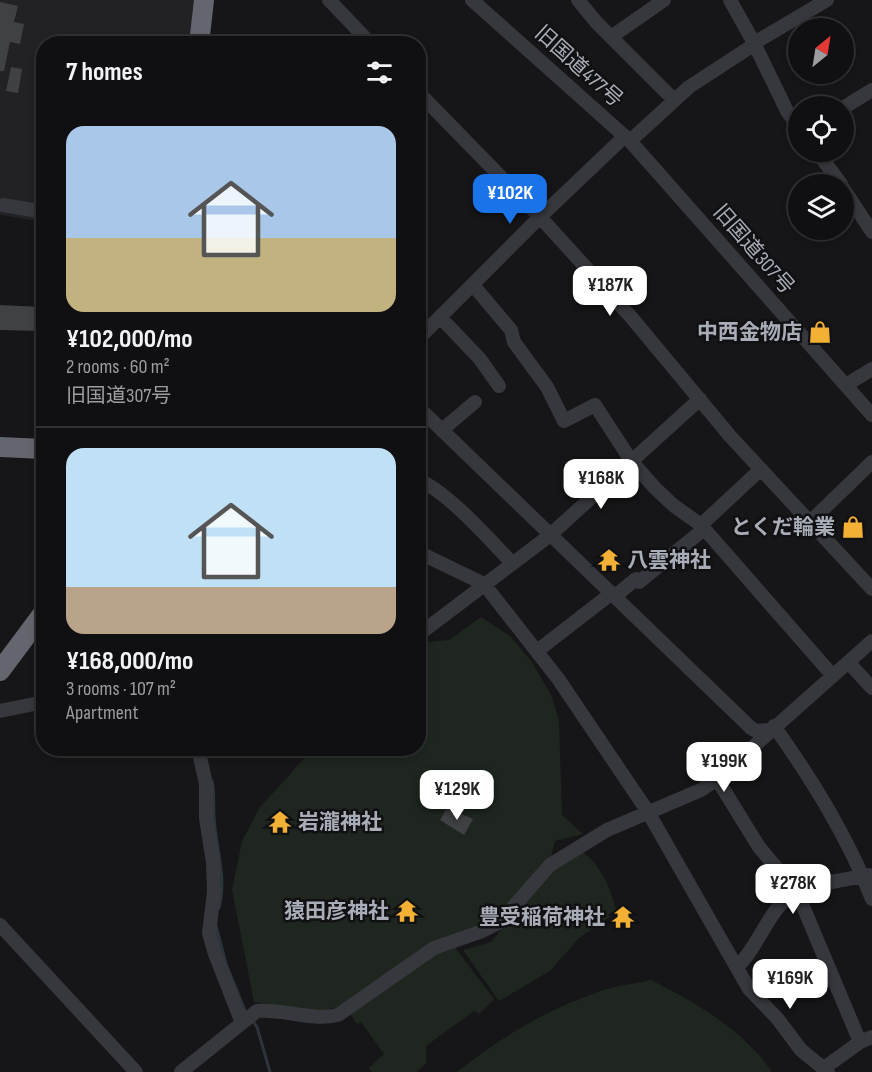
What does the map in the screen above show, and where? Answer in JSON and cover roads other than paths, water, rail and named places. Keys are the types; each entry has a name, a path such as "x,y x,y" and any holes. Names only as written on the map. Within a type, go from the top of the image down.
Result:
{"highway":[{"path":"200,36 204,0"},
{"path":"0,447 36,449"},
{"path":"0,671 36,623"}],"street":[{"path":"329,0 360,36"},
{"name":"旧国道477号","path":"472,0 628,138"},
{"path":"578,0 611,37 674,100"},
{"path":"611,37 664,0"},
{"path":"730,0 755,44 788,112"},
{"path":"426,331 540,217 628,138 707,74 827,0"},
{"path":"854,101 872,90"},
{"path":"426,100 540,217 631,317 761,469 872,589"},
{"name":"旧国道307号","path":"628,138 846,385"},
{"path":"854,198 866,210 872,232"},
{"path":"3,205 36,211"},
{"path":"473,285 511,330 514,342 547,387 564,421 595,405 632,462 673,505 702,527 833,676"},
{"path":"440,318 480,359 499,386"},
{"path":"872,369 846,385 872,415"},
{"path":"426,629 549,536 700,399"},
{"path":"442,430 475,402"},
{"path":"426,415 549,536 751,728 756,731 772,728"},
{"path":"811,521 872,462"},
{"path":"537,651 636,579 639,582 702,527 761,469"},
{"path":"426,484 469,519 512,563"},
{"path":"426,556 484,584 537,651 648,812 749,988 777,1018 801,1050 826,1070 866,1040 797,892 792,884 776,870 759,847 717,779"},
{"path":"181,1072 248,1019 272,1010 324,1018 338,1015 434,948 480,932 500,922 550,865 607,830 701,790 717,779 872,641"},
{"path":"849,663 872,688"},
{"path":"0,711 36,704"},
{"path":"772,728 817,789 868,875 872,899"},
{"path":"200,756 208,797 206,818 213,870 214,892 209,933 214,954 248,1019"},
{"path":"737,967 745,960 780,906 797,892 868,875"},
{"path":"0,925 136,1072"}],"waterway":[{"path":"212,781 222,885 219,908"},
{"path":"216,926 226,964 246,1013"},
{"path":"252,1020 257,1027 270,1072"}],"place":[{"name":"中西金物店","path":"820,332"},
{"name":"とくだ輪業","path":"853,527"},
{"name":"八雲神社","path":"609,560"},
{"name":"岩瀧神社","path":"280,822"},
{"name":"猿田彦神社","path":"407,911"},
{"name":"豊受稲荷神社","path":"623,917"}]}
